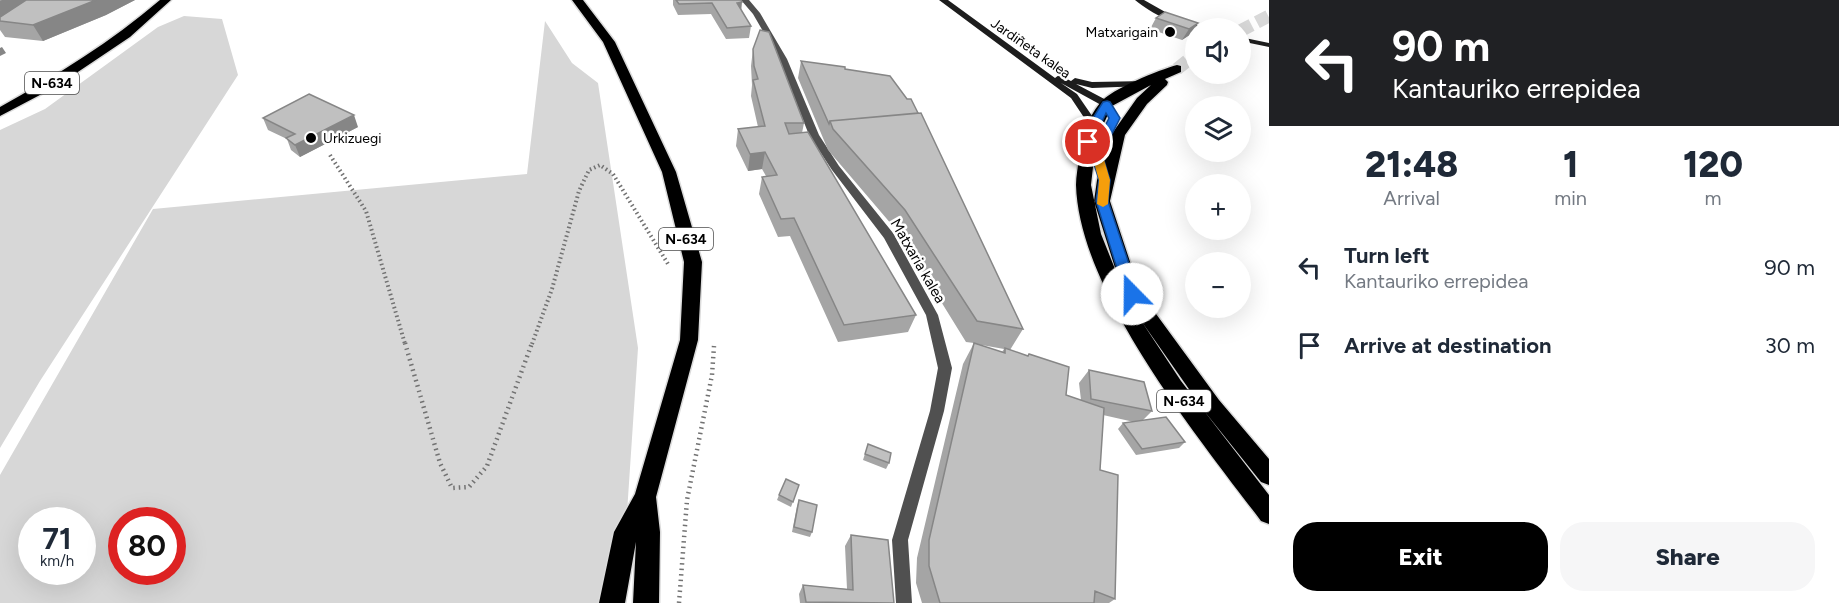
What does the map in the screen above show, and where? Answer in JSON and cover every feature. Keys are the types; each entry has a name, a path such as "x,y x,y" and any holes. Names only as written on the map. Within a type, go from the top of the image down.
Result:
{"highway":[{"name":"N-634","path":"102,50 153,0"},
{"name":"N-634","path":"0,112 52,83 126,35 166,0"},
{"name":"N-634","path":"577,0 609,42 669,171 693,262 689,340 645,497 626,532 612,603"},
{"path":"1107,104 1177,69 1142,102 1118,135 1105,180 1102,201 1132,294 1206,397 1269,475"},
{"name":"N-634","path":"1107,104 1094,126 1083,158 1083,179 1089,221 1111,282 1163,373 1269,513"},
{"name":"N-634","path":"645,497 646,603"}],"street":[{"name":"Matxaria kalea","path":"745,0 756,13 783,59 814,135 835,168 889,236 932,315 945,368 937,411 900,540 904,603"},
{"name":"Jardiñeta kalea","path":"943,0 1074,96 1094,126"},
{"path":"1139,0 1164,15 1185,23"},
{"path":"1251,41 1269,45"},
{"path":"1038,70 1092,85 1148,83"},
{"path":"1057,77 1107,104 1114,118 1096,154 1105,180"}],"path":[{"path":"330,155 366,211 440,463 452,488 469,487 487,466 552,288 579,191 589,170 600,165 613,174 691,300"}],"shaded area":[{"path":"184,16 222,19 238,75 40,381 0,448 0,130 45,109 158,27"},
{"path":"545,21 572,63 598,83 638,348 621,603 0,603 0,475 153,209 527,174"}],"building":[{"path":"26,0 96,0 33,25 0,21 0,17"},
{"path":"676,0 741,0 742,2 737,3 751,26 727,28 712,3 679,4"},
{"path":"1165,12 1185,19 1185,28 1156,18"},
{"path":"760,30 769,32 804,123 785,123 789,134 808,132 916,315 844,325 794,218 781,219 762,177 777,175 765,152 750,154 738,129 765,126 753,80 758,79 754,66 753,49"},
{"path":"801,61 890,76 907,99 911,99 918,113 830,121 829,124"},
{"path":"309,94 354,115 295,145 286,138 295,134 263,118"},
{"path":"921,113 1023,329 977,321 905,210 833,129 830,121"},
{"path":"974,343 1005,353 1005,348 1028,356 1029,354 1069,367 1066,395 1104,408 1100,470 1118,475 1115,599 1095,591 1094,603 940,603 929,566 929,540"},
{"path":"1089,370 1144,382 1152,411 1091,399"},
{"path":"1166,417 1185,442 1142,449 1123,423"},
{"path":"868,444 891,453 889,463 865,454"},
{"path":"786,479 799,485 793,502 779,495"},
{"path":"799,500 817,505 812,532 794,527"},
{"path":"851,535 888,540 894,603 806,602 803,585 853,590"}],"tunnel":[{"path":"1251,25 1269,16"},
{"path":"1177,69 1185,63"}],"slow traffic":[{"path":"1097,156 1105,180 1103,204"}],"place":[{"name":"Matxarigain","path":"1170,32"},
{"name":"Urkizuegi","path":"311,138"}],"route":[{"path":"1088,142 1107,104 1114,118 1096,154 1105,180 1102,201 1123,273 1132,294"}]}
